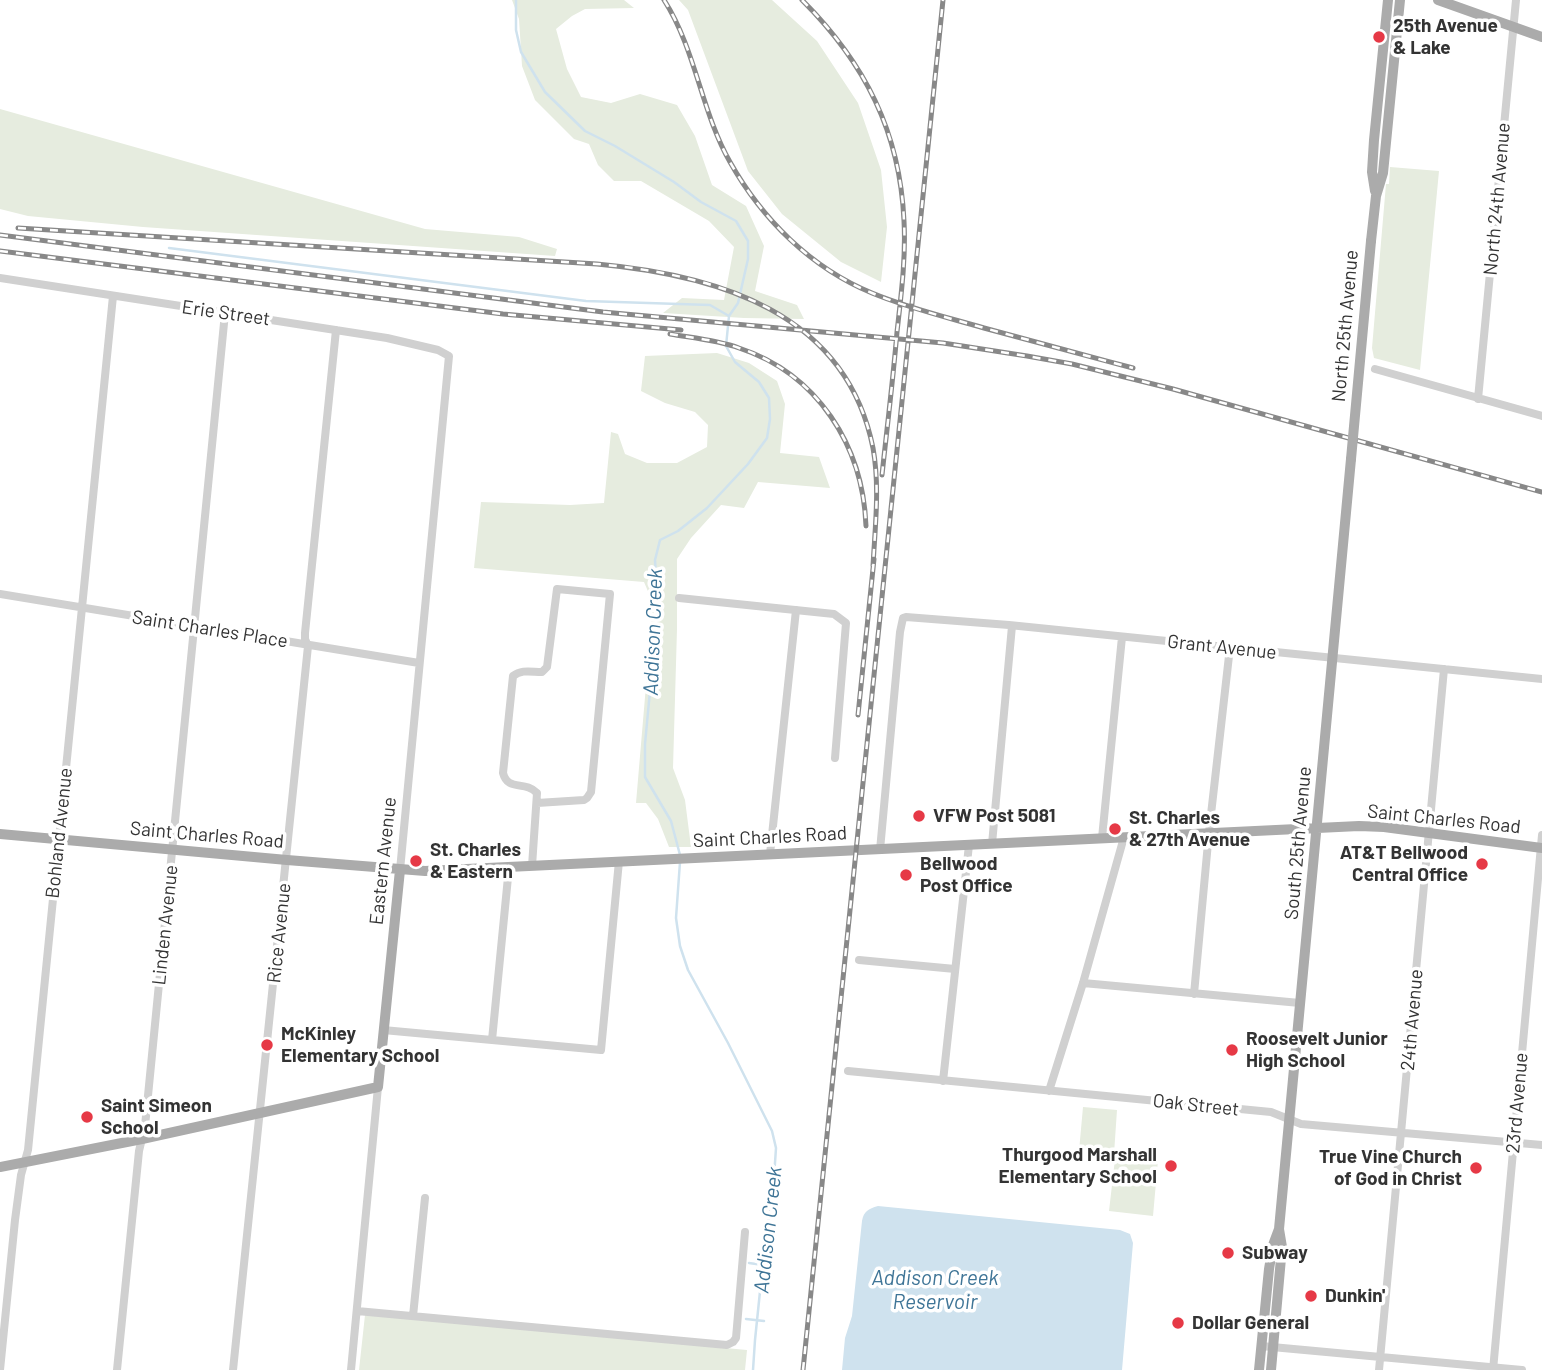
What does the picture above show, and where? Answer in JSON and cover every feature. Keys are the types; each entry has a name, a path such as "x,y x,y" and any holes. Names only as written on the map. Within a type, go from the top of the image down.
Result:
{"main road":[{"name":"North 25th Avenue","path":"1376,196 1372,172 1388,0"},
{"name":"North 25th Avenue","path":"1351,460 1371,241 1376,196 1382,173 1400,0"},
{"path":"1438,0 1542,37"},
{"name":"South 25th Avenue","path":"1271,1370 1282,1248 1279,1229 1351,460"},
{"name":"Saint Charles Road","path":"0,834 425,871 1359,826 1541,847"},
{"name":"Eastern Avenue","path":"378,1087 400,870"},
{"path":"0,1167 378,1087"},
{"name":"South 25th Avenue","path":"1259,1370 1273,1245 1279,1229"}],"street":[{"name":"North 24th Avenue","path":"1478,399 1516,0"},
{"name":"Erie Street","path":"0,279 407,342 438,350 449,356"},
{"name":"Bohland Avenue","path":"0,1370 15,1220 21,1175 28,1150 113,296"},
{"name":"Linden Avenue","path":"117,1370 138,1162 145,1126 225,313"},
{"name":"Rice Avenue","path":"233,1370 287,860 308,646 305,633 336,330"},
{"name":"Eastern Avenue","path":"400,870 449,356"},
{"path":"1375,369 1542,416"},
{"path":"532,866 537,793 533,789 508,782 503,777 513,676 519,672 542,672 547,667 557,589 610,594 591,792 584,800 537,803"},
{"name":"Saint Charles Place","path":"0,594 419,663"},
{"path":"679,598 834,614 846,623 835,758"},
{"path":"770,854 796,610"},
{"name":"Grant Avenue","path":"880,849 903,618 911,616 1542,679"},
{"path":"992,844 1012,626"},
{"path":"1102,838 1122,637"},
{"path":"1194,994 1230,648"},
{"name":"24th Avenue","path":"1379,1370 1444,669"},
{"name":"23rd Avenue","path":"1493,1369 1542,835"},
{"path":"1049,1091 1124,837"},
{"path":"943,1081 969,845"},
{"path":"383,1030 601,1050 619,861"},
{"path":"492,1040 509,867"},
{"path":"859,960 955,969"},
{"path":"1083,983 1300,1003"},
{"name":"Oak Street","path":"848,1071 1271,1112 1301,1124 1542,1145"},
{"name":"Eastern Avenue","path":"351,1370 378,1087"},
{"path":"413,1316 425,1198"},
{"path":"357,1311 727,1345 736,1338 745,1232"},
{"path":"1261,1346 1522,1370"}],"shaded area":[{"path":"512,0 624,0 634,8 585,9 556,29 567,69 581,97 611,103 640,94 677,105 695,136 712,185 746,206 764,246 755,291 797,305 804,319 663,313 682,298 724,300 734,247 709,221 641,181 614,181 598,165 589,144 574,139 535,100 522,66 519,19"},
{"path":"679,0 772,0 817,41 858,103 881,170 887,227 881,282 841,262 782,214 748,171 688,10"},
{"path":"0,109 425,229 519,237 557,249 555,256 143,227 28,216 0,209"},
{"path":"1390,167 1439,171 1420,370 1374,358 1372,348 1386,184 1389,184"},
{"path":"717,353 749,363 777,381 785,404 780,453 819,457 830,488 758,482 744,508 721,505 691,538 677,559 673,768 685,800 691,847 669,847 658,819 646,803 636,803 653,603 644,582 474,568 481,502 570,505 604,503 611,432 618,434 625,454 647,463 677,463 707,447 708,425 695,412 665,403 641,391 645,356"},
{"path":"1083,1107 1117,1110 1114,1154 1079,1151"},
{"path":"1117,1156 1158,1160 1153,1216 1109,1211"},
{"path":"365,1315 747,1350 745,1370 359,1370"}],"water":[{"name":"Addison Creek Reservoir","path":"878,1206 1120,1230 1130,1234 1133,1243 1122,1370 842,1370 845,1338 852,1316 862,1221 867,1211"}],"waterway":[{"name":"Addison Creek","path":"516,0 516,30 521,52 545,92 585,131 615,146 701,202 736,221 748,241 748,259 738,303 729,316 726,346 735,362 759,382 769,398 767,438 748,464 707,508 678,531 660,540 655,560 658,606 645,744 645,777 671,821 680,855"},
{"path":"169,248 586,301 710,305 729,316"},
{"name":"Addison Creek","path":"680,862 676,918 680,946 688,970 772,1131 776,1148 753,1370"},
{"path":"749,1263 763,1265"},
{"name":"Addison Creek","path":"746,1319 764,1321"}],"railway":[{"path":"664,0 684,39 712,122 730,162 757,203 790,240 809,256 850,283 899,303 1133,368"},
{"path":"802,0 844,49 861,74 887,129 901,189 904,263 882,475"},
{"path":"803,1370 943,0"},
{"path":"18,228 597,264 687,278 730,291 770,309 805,333 835,363 858,401 875,463 873,566"},
{"path":"0,235 603,312 943,343 1027,356 1072,364 1173,389 1542,492"},
{"path":"0,251 503,314 681,330"},
{"path":"670,334 739,348 767,360 792,376 813,395 831,417 856,468 863,496 866,526"},
{"path":"858,715 874,559"}],"place":[{"name":"25th Avenue & Lake","path":"1379,37"},
{"name":"VFW Post 5081","path":"919,816"},
{"name":"St. Charles & 27th Avenue","path":"1115,829"},
{"name":"St. Charles & Eastern","path":"416,861"},
{"name":"AT&T Bellwood Central Office","path":"1482,864"},
{"name":"Bellwood Post Office","path":"906,875"},
{"name":"McKinley Elementary School","path":"267,1045"},
{"name":"Roosevelt Junior High School","path":"1232,1050"},
{"name":"Saint Simeon School","path":"87,1117"},
{"name":"Thurgood Marshall Elementary School","path":"1171,1166"},
{"name":"True Vine Church of God in Christ","path":"1476,1168"},
{"name":"Subway","path":"1228,1253"},
{"name":"Dunkin'","path":"1311,1296"},
{"name":"Dollar General","path":"1178,1323"}]}
